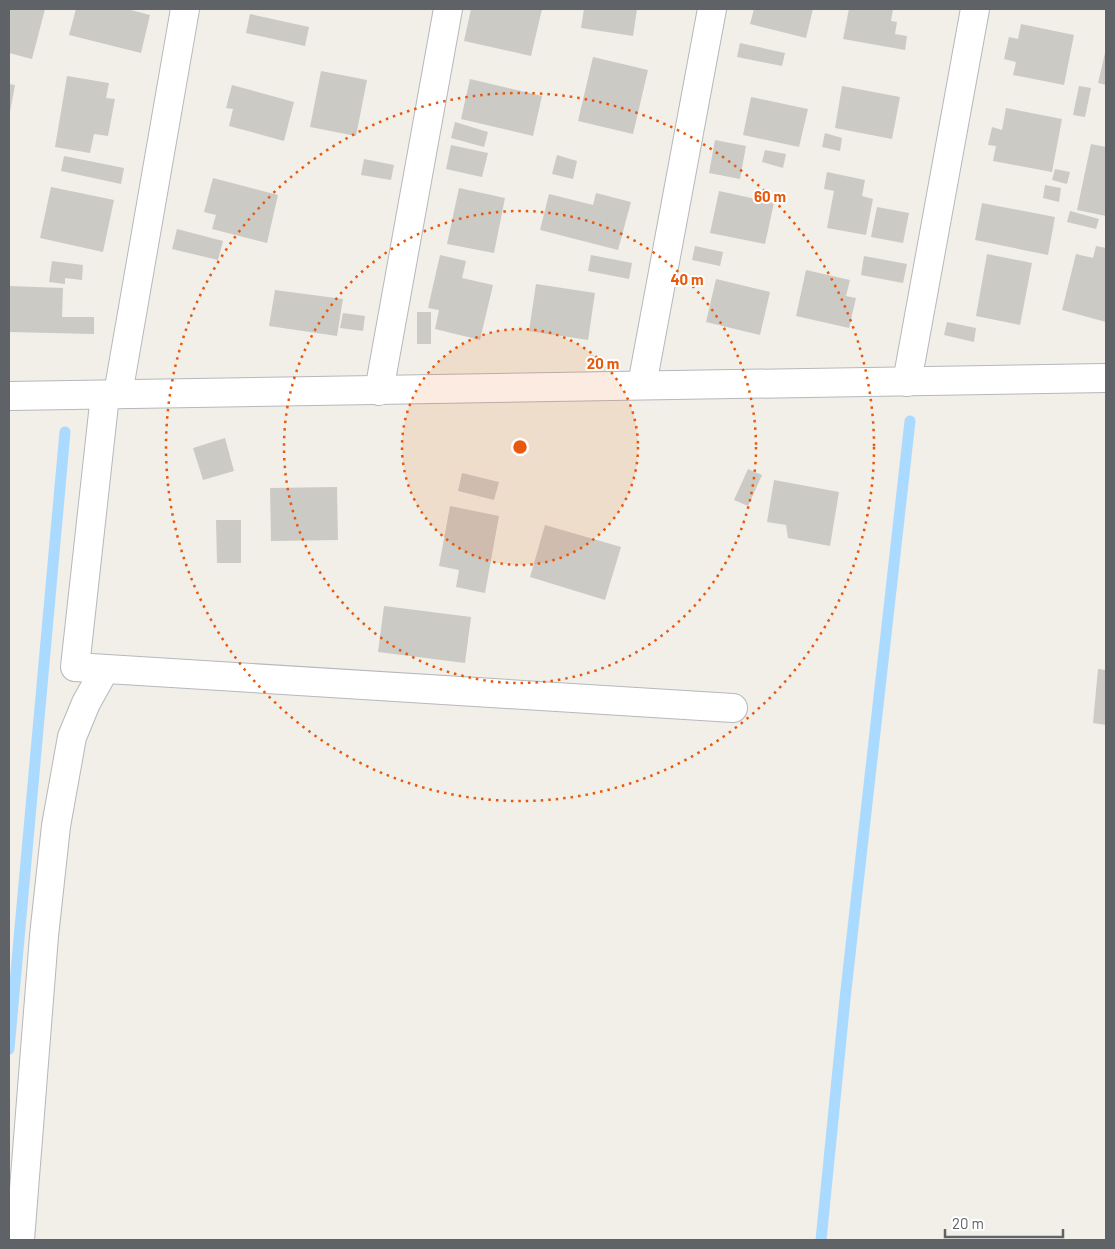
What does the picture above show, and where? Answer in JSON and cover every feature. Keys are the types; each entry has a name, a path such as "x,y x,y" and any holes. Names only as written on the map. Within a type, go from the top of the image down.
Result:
{"street":[{"path":"185,9 111,394 76,666 733,708"},
{"path":"379,391 448,9"},
{"path":"642,385 712,9"},
{"path":"907,382 975,9"},
{"path":"9,396 1106,378"},
{"path":"20,1240 44,936 56,826 72,737 86,703 105,669"}],"building":[{"path":"9,9 45,9 32,59 9,53"},
{"path":"76,9 127,9 150,15 141,53 69,35"},
{"path":"471,9 542,9 531,56 464,41"},
{"path":"584,9 637,9 633,36 581,28"},
{"path":"754,9 813,9 806,38 750,24"},
{"path":"849,9 893,9 891,21 897,22 895,34 907,36 905,50 843,39"},
{"path":"250,14 309,27 305,46 246,33"},
{"path":"1021,24 1074,35 1064,85 1013,75 1016,62 1004,59 1009,37 1018,39"},
{"path":"740,43 785,53 782,66 737,57"},
{"path":"1106,53 1106,85 1098,83"},
{"path":"593,57 648,70 633,134 578,121"},
{"path":"321,71 367,80 356,136 310,127"},
{"path":"67,76 109,83 106,98 115,99 108,136 94,134 90,153 55,147"},
{"path":"470,79 542,96 533,136 461,119"},
{"path":"9,84 15,85 10,112 9,112"},
{"path":"232,85 294,102 284,141 229,126 233,109 226,108"},
{"path":"842,86 900,97 892,139 835,128"},
{"path":"1079,86 1091,88 1085,117 1073,115"},
{"path":"751,97 808,109 799,147 743,135"},
{"path":"1006,108 1062,119 1052,172 993,161 996,146 988,145 992,127 1002,130"},
{"path":"455,122 488,132 484,147 451,138"},
{"path":"825,133 842,138 840,151 822,147"},
{"path":"715,140 746,146 740,179 709,173"},
{"path":"1091,144 1106,147 1106,216 1077,210"},
{"path":"451,145 488,153 482,177 446,169"},
{"path":"765,150 786,154 783,168 762,162"},
{"path":"557,155 577,161 573,179 552,174"},
{"path":"64,156 124,168 121,184 61,171"},
{"path":"364,159 394,165 391,180 361,175"},
{"path":"1055,169 1070,172 1067,184 1052,180"},
{"path":"827,172 865,180 862,196 873,199 866,235 827,228 834,191 824,189"},
{"path":"213,178 278,195 267,243 212,229 216,215 204,212"},
{"path":"1045,185 1061,188 1059,202 1043,198"},
{"path":"51,187 114,200 103,252 40,238"},
{"path":"459,188 505,198 494,253 447,244"},
{"path":"719,191 774,203 765,244 710,233"},
{"path":"596,193 631,202 618,250 540,230 549,194 593,205"},
{"path":"982,203 1055,217 1048,255 975,240"},
{"path":"877,207 909,213 903,243 871,237"},
{"path":"1070,211 1099,219 1096,229 1067,222"},
{"path":"177,229 223,241 218,260 172,249"},
{"path":"695,246 723,252 720,266 692,260"},
{"path":"1096,246 1106,248 1106,322 1062,310 1076,254 1093,258"},
{"path":"987,254 1032,263 1020,325 976,316"},
{"path":"440,255 466,261 462,278 493,285 480,340 435,329 439,310 428,308"},
{"path":"591,255 632,263 629,279 588,271"},
{"path":"864,256 907,264 903,283 861,275"},
{"path":"52,261 83,265 82,280 65,278 65,284 49,282"},
{"path":"806,270 850,280 846,296 856,298 849,328 796,316"},
{"path":"716,279 770,292 760,335 706,322"},
{"path":"536,284 595,293 588,340 529,331"},
{"path":"9,286 63,288 62,317 94,317 94,334 9,332"},
{"path":"275,290 343,299 337,336 269,326"},
{"path":"417,312 431,312 431,344 417,344"},
{"path":"343,313 365,316 363,331 340,328"},
{"path":"947,322 976,328 974,342 944,335"},
{"path":"225,438 234,471 203,480 193,448"},
{"path":"748,469 762,475 748,506 734,500"},
{"path":"462,473 499,482 494,500 458,491"},
{"path":"774,480 839,492 830,546 788,538 786,525 767,522"},
{"path":"337,487 338,540 271,541 270,488"},
{"path":"450,506 499,516 485,593 456,587 459,570 439,566"},
{"path":"216,520 241,520 241,563 217,563"},
{"path":"545,525 621,547 605,600 530,577"},
{"path":"384,606 471,617 465,663 378,652"},
{"path":"1098,669 1106,670 1106,725 1093,723"}],"waterway":[{"path":"821,1240 845,999 910,421"},
{"path":"9,1049 65,432"}]}
